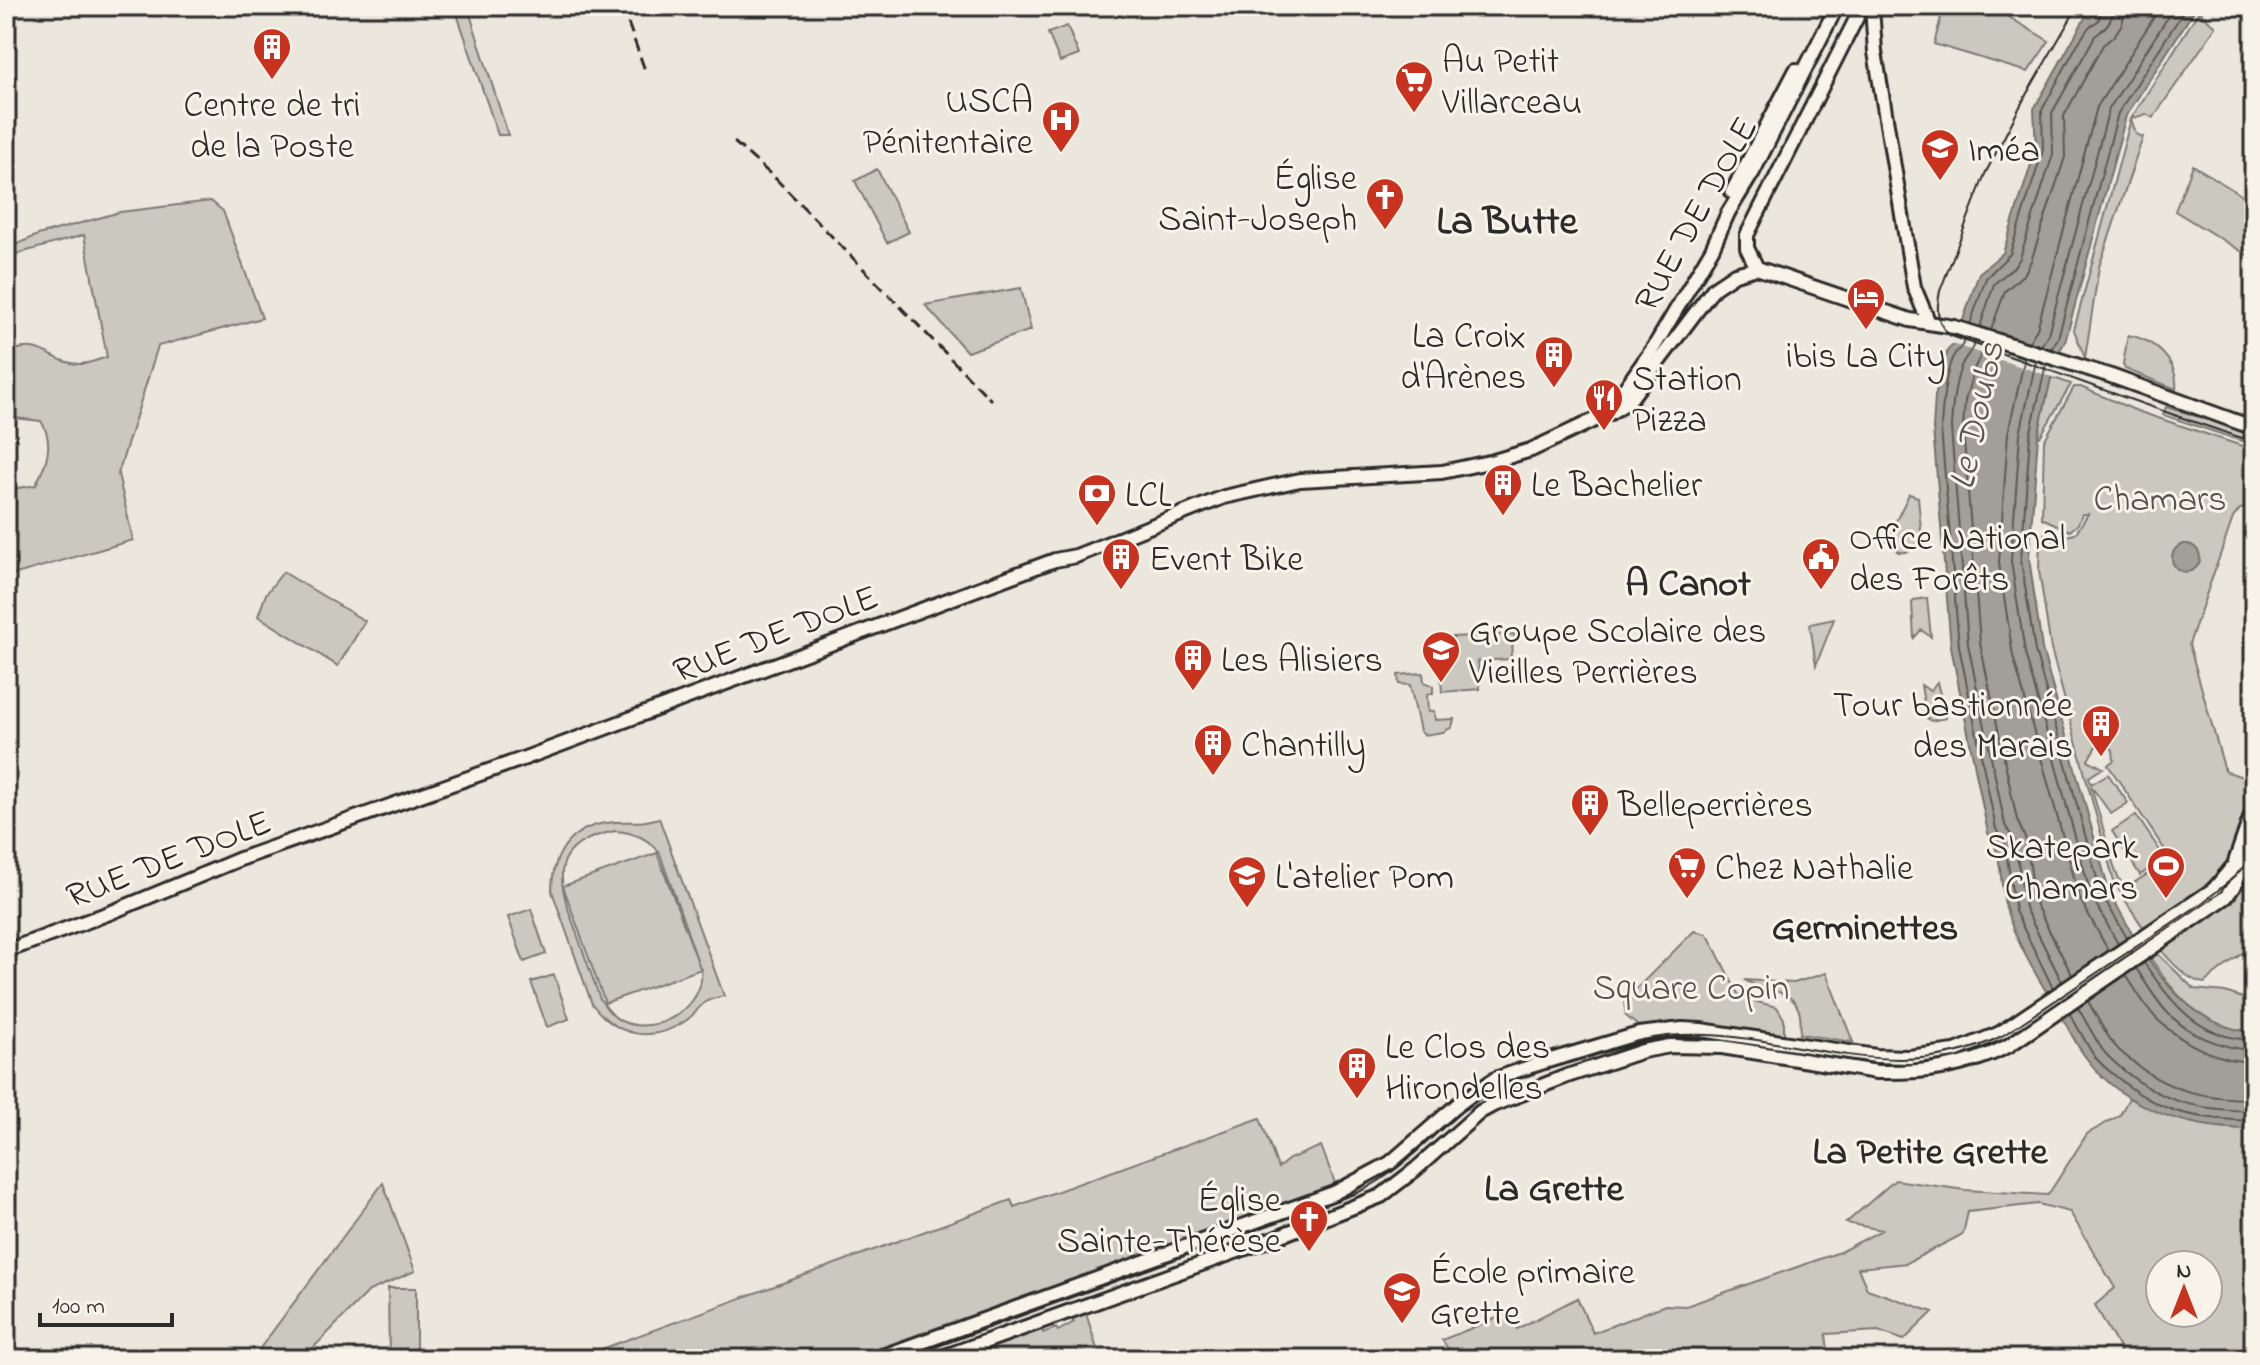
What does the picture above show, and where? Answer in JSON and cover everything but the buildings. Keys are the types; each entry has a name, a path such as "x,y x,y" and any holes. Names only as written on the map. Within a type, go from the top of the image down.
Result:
{"main road":[{"name":"RUE DE DOLE","path":"1579,428 1608,402 1647,344 1704,245 1829,6"},
{"name":"RUE DE DOLE","path":"6,951 112,912 240,859 525,758 1055,560 1076,556 1224,497 1300,480 1459,469 1531,450 1607,414 1654,347 1712,249 1837,6"},
{"path":"1757,268 1747,248 1747,235 1857,17 1859,6"},
{"path":"1872,6 1875,52 1914,287 1929,323"},
{"path":"1607,414 1628,402 1714,288 1735,274 1757,268 1892,313 1954,327 2254,428"},
{"path":"1892,313 1909,307 1914,287"},
{"path":"875,1359 1353,1184 1390,1163 1457,1105 1495,1079 1639,1034 1701,1030 1876,1056 1909,1057 1955,1051 2000,1033 2199,899 2226,877 2234,865 2254,807"},
{"path":"937,1359 1381,1196 1480,1112 1567,1076 1643,1051 1670,1046 1722,1047 1877,1072 1952,1067 1981,1059 2008,1046 2208,911 2232,890 2254,837"}],"green space":[{"path":"441,6 471,6 468,8 508,135 498,135 457,14"},
{"path":"1944,6 2002,13 2049,41 2028,72 1934,44"},
{"path":"2199,11 2216,27 2153,118 2146,114 2131,119"},
{"path":"1067,26 1079,55 1060,62 1048,33"},
{"path":"2131,119 2136,134 2143,137 2099,267 2085,358 2074,330"},
{"path":"2193,165 2254,203 2254,259 2175,211"},
{"path":"877,169 909,232 887,243 855,181"},
{"path":"211,201 223,211 262,318 158,346 118,474 133,540 6,577 6,490 36,485 46,461 48,437 41,421 6,417 6,354 18,349 37,349 81,364 107,357 84,235 6,257 6,249 38,235 120,212"},
{"path":"1021,288 1031,330 967,352 925,305"},
{"path":"2128,335 2146,341 2162,353 2173,369 2176,389 2125,369 2123,364"},
{"path":"2051,377 2071,384 2040,437 2038,436"},
{"name":"Chamars","path":"2074,387 2081,387 2137,411 2254,450 2254,505 2240,509 2233,518 2189,644 2225,771 2254,781 2235,849 2226,866 2196,894 2213,917 2239,892 2254,850 2254,944 2204,983 2180,969 2152,940 2113,878 2051,649 2039,570 2040,538 2046,532 2066,536 2075,534 2088,514 2082,514 2078,524 2070,531 2042,518 2044,441","holes":["2096,746 2109,746 2113,750 2114,760 2108,765 2171,859 2124,889 2115,870 2091,786 2111,814 2128,803 2108,774 2091,784 2089,777 2103,768 2088,760"]},
{"path":"2166,407 2254,434 2254,445 2163,415"},
{"path":"1909,494 1918,497 1922,541 1909,551 1898,552 1892,543 1886,542"},
{"path":"283,572 365,621 338,666 258,616 266,594"},
{"path":"1927,598 1931,637 1921,630 1914,638 1912,603"},
{"path":"1834,619 1816,665 1810,624"},
{"path":"1515,634 1510,659 1478,661 1480,689 1442,692 1440,662 1432,656 1431,638"},
{"path":"1423,673 1424,682 1433,686 1433,693 1427,694 1428,712 1434,711 1435,720 1454,719 1452,727 1443,732 1424,735 1420,731 1410,685 1399,684 1398,675"},
{"path":"1937,682 1946,718 1931,721 1927,718 1930,713 1925,710 1921,685 1930,691"},
{"path":"2136,815 2165,858 2140,875 2112,831"},
{"path":"659,818 724,996 706,1002 674,1028 648,1034 624,1030 612,1024 592,1004 552,891 556,863 568,842 577,834 601,824","holes":["622,832 646,840 660,854 700,968 657,853 563,886 605,1003 701,969 696,996 687,1007 676,1016 649,1025 621,1021 600,999 564,894 562,879 563,866 568,854 594,837"]},
{"path":"531,909 546,954 524,962 508,917"},
{"name":"Square Copin","path":"1694,931 1709,937 1738,994 1777,1007 1784,1019 1784,1036 1711,1024 1679,1022 1638,1026 1626,1016 1624,1001"},
{"path":"2158,954 2194,989 2254,999 2254,1032 2219,1025 2193,1009 2151,959"},
{"path":"1826,973 1853,1042 1800,1034 1798,1007 1792,1000 1744,980 1794,983"},
{"path":"554,975 569,1019 547,1027 531,982"},
{"path":"2129,1098 2190,1122 2254,1129 2254,1359 2118,1359 2120,1350 2095,1305 2115,1288 2070,1212 2038,1204 1968,1212 1963,1234 1907,1263 1858,1268 1867,1289 1933,1312 1904,1340 1878,1331 1826,1334 1829,1359 1451,1359 1454,1357 1442,1340 1509,1313 1517,1329 1577,1298 1593,1333 1665,1305 1686,1306 1840,1252 1882,1230 1846,1223 1895,1180 1965,1190 2048,1195 2087,1134 2120,1115"},
{"path":"1260,1118 1278,1168 1289,1159 1321,1146 1335,1183 849,1359 595,1359 593,1352 1011,1200 1014,1207"},
{"path":"383,1183 415,1271 369,1291 311,1350 338,1359 252,1359"},
{"path":"388,1288 416,1288 416,1359 389,1358"},
{"path":"1086,1313 1100,1359 957,1359 1042,1329 1043,1333 1056,1328 1058,1331 1074,1322 1072,1318"}],"water":[{"name":"Le Doubs","path":"2098,6 2197,6 2126,116 2065,342 2056,356 2038,436 2029,558 2042,649 2109,891 2149,960 2184,1001 2204,1016 2228,1027 2254,1032 2254,1129 2207,1126 2162,1114 2121,1092 2103,1077 2079,1048 2030,965 2008,915 1997,852 1988,833 1951,647 1933,429 1935,396 1948,349 1955,344 1979,273 2003,253 2036,149 2034,109 2086,16 2090,18"},
{"path":"2186,544 2196,548 2200,558 2196,568 2186,572 2176,568 2172,558 2176,548"}],"pier":[{"path":"1959,320 2062,354 2055,378 1949,343"},
{"path":"2137,933 2154,956 2059,1020 2044,995"}],"tram line":[{"path":"2078,6 1985,174 1940,291 1938,310 1942,327 1951,336 2254,442"},
{"path":"903,1359 1357,1193 1392,1172 1465,1108 1492,1089 1528,1074 1626,1044 1688,1035 1733,1037 1867,1057 1911,1059 1956,1053 2002,1036 2202,903 2254,856"}],"railway":[{"path":"622,6 646,73"},
{"path":"734,142 776,179 991,400"}],"place":[{"name":"Centre de tri de la Poste","path":"272,81"},
{"name":"Au Petit Villarceau","path":"1414,114"},
{"name":"USCA Pénitentaire","path":"1061,154"},
{"name":"Iméa","path":"1940,182"},
{"name":"Église Saint-Joseph","path":"1385,231"},
{"name":"ibis La City","path":"1866,331"},
{"name":"La Croix d'Arènes","path":"1554,389"},
{"name":"Station Pizza","path":"1604,432"},
{"name":"Le Bachelier","path":"1503,517"},
{"name":"LCL","path":"1097,527"},
{"name":"Event Bike","path":"1121,591"},
{"name":"Office National des Forêts","path":"1821,591"},
{"name":"Groupe Scolaire des Vieilles Perrières","path":"1441,684"},
{"name":"Les Alisiers","path":"1193,692"},
{"name":"Tour bastionnée des Marais","path":"2101,758"},
{"name":"Chantilly","path":"1213,777"},
{"name":"Belleperrières","path":"1590,837"},
{"name":"Chez Nathalie","path":"1687,900"},
{"name":"Skatepark Chamars","path":"2166,900"},
{"name":"L'atelier Pom","path":"1247,909"},
{"name":"Le Clos des Hirondelles","path":"1357,1100"},
{"name":"Église Sainte-Thérèse","path":"1309,1253"},
{"name":"École primaire Grette","path":"1402,1325"}],"district":[{"name":"La Butte","path":"1507,219"},
{"name":"A Canot","path":"1688,582"},
{"name":"Germinettes","path":"1865,926"},
{"name":"La Petite Grette","path":"1930,1150"},
{"name":"La Grette","path":"1554,1187"}]}
